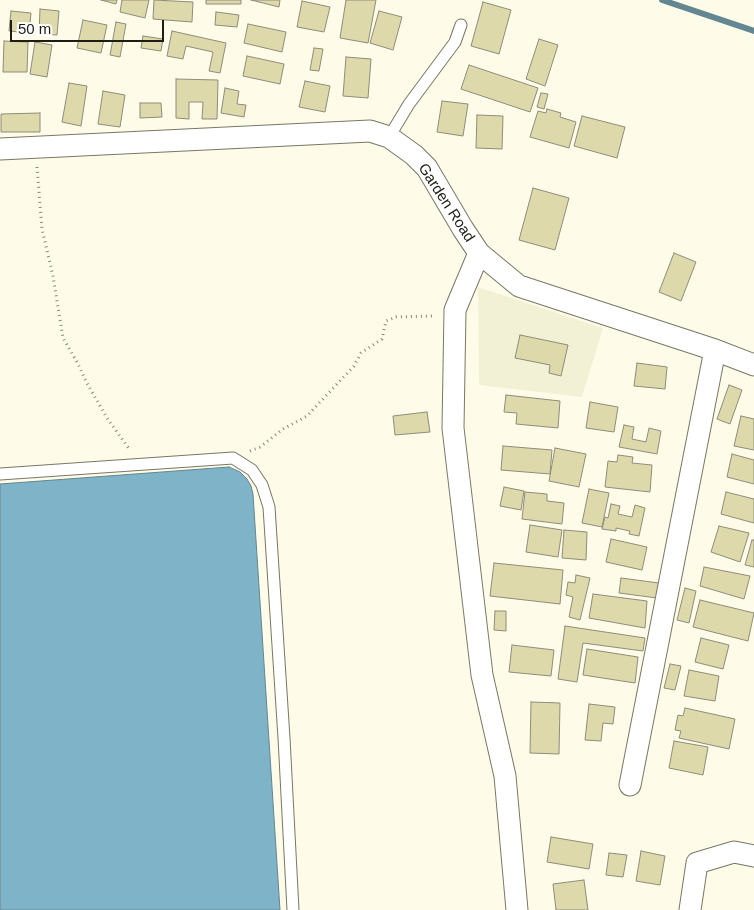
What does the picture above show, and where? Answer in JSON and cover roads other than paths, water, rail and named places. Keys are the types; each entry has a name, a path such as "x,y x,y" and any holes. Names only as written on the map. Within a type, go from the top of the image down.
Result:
{"street":[{"name":"Garden Road","path":"0,149 370,131 389,137 414,155 427,168 479,252 519,286 715,350 754,365"},
{"path":"479,252 455,314 453,428 482,675 505,776 517,910"},
{"path":"630,784 715,350"},
{"path":"690,910 697,863 734,852 754,856"}],"lane":[{"path":"389,137 409,104 455,42 461,26"},
{"path":"0,474 181,460 233,458 252,470 262,485 269,507 293,910"}],"water":[{"path":"229,467 240,472 247,479 253,494 280,910 0,910 0,484"}],"waterway":[{"path":"662,0 754,31"}]}
